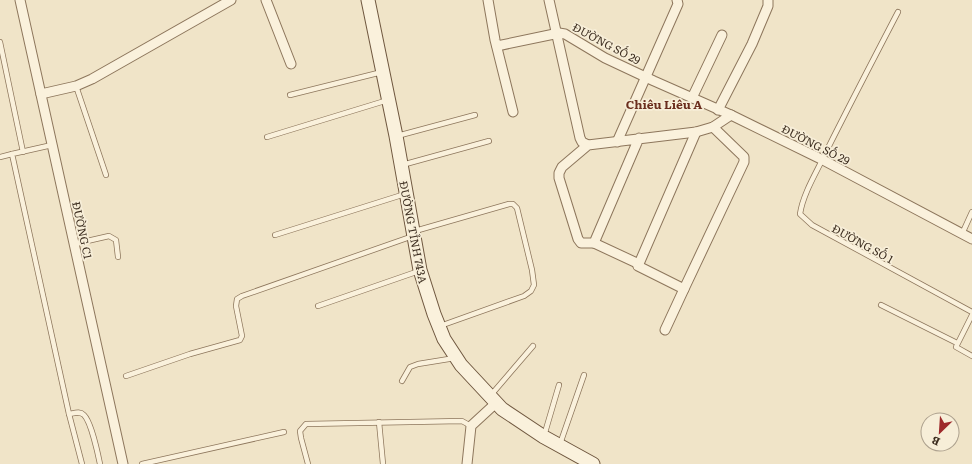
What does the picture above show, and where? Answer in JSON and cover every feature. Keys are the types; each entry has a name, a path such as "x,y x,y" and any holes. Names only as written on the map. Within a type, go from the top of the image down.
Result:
{"main road":[{"name":"ĐƯỜNG TỈNH 743A","path":"368,0 396,136 420,270 439,327 456,358 493,400 514,418 559,446 593,464"}],"street":[{"name":"ĐƯỜNG C1","path":"20,0 73,245 123,464"},
{"path":"41,94 76,86 92,79 231,0"},
{"path":"266,0 291,64"},
{"path":"488,0 497,46 513,112"},
{"path":"549,0 582,142 588,145 696,132 713,127 731,115"},
{"path":"616,142 678,4 677,0"},
{"path":"718,110 752,44 768,6 768,0"},
{"name":"ĐƯỜNG SỐ 29","path":"497,46 556,34 565,34 590,50 645,77 731,115 823,160 972,239"},
{"path":"692,98 722,35"},
{"path":"665,330 744,162 744,157 713,127"},
{"path":"639,264 696,132"},
{"path":"594,243 639,138"},
{"path":"588,145 562,167 559,173 559,178 578,239 581,243 594,243 639,264 638,266 640,268 684,289"},
{"path":"468,464 471,426 493,400"}],"lane":[{"path":"823,160 898,12"},
{"path":"0,42 23,152"},
{"path":"290,95 382,72"},
{"path":"76,86 106,175"},
{"path":"267,138 388,100"},
{"path":"396,136 475,115"},
{"path":"401,165 490,141"},
{"path":"0,157 52,145"},
{"path":"12,154 69,414 82,464"},
{"name":"ĐƯỜNG SỐ 1","path":"823,160 802,204 800,214 805,220 972,314"},
{"path":"275,235 406,193"},
{"path":"126,376 190,354 240,340 242,336 236,306 237,299 242,296 414,234 513,204 518,208 532,270 534,285 531,291 524,296 439,327"},
{"path":"962,234 972,212"},
{"path":"73,245 109,236 116,240 118,257"},
{"path":"318,306 420,270"},
{"path":"881,305 957,345 972,356"},
{"path":"957,345 972,314"},
{"path":"493,400 534,346"},
{"path":"402,381 410,367 418,364 456,358"},
{"path":"559,446 584,375"},
{"path":"544,437 559,385"},
{"path":"69,414 80,412 89,421 100,464"},
{"path":"308,464 300,438 300,431 306,424 462,421 471,426"},
{"path":"378,422 383,464"},
{"path":"142,464 284,432"}],"district":[{"name":"Chiêu Liêu A","path":"664,104"}]}
